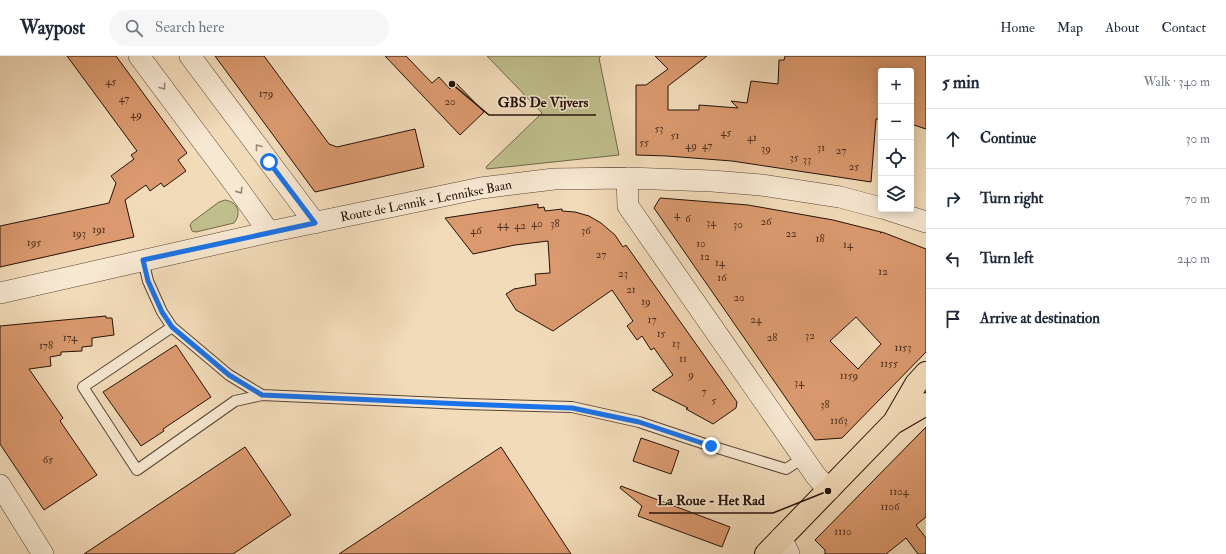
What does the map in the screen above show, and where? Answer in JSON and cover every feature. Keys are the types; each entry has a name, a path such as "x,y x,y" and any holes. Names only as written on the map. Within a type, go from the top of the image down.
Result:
{"main road":[{"path":"766,554 785,546 829,490 894,422 916,384 926,373"},
{"path":"894,422 926,404"}],"street":[{"path":"139,56 269,232"},
{"path":"190,56 315,223"},
{"path":"627,178 628,206 803,458 816,476 829,490"},
{"name":"Route de Lennik - Lennikse Baan","path":"0,293 269,232 481,188 554,179 627,178 712,181 761,185 840,197 878,207"},
{"path":"895,212 926,222"},
{"path":"0,485 43,554"}],"lane":[{"path":"143,260 148,281 162,312 172,327 229,375 262,395"},
{"path":"172,327 83,387 137,470 235,401 262,395 572,408 639,422 786,469 803,458"}],"shaded area":[{"path":"487,56 601,56 599,58 619,155 487,169 486,167 542,113"},
{"path":"225,200 233,203 237,208 238,215 234,223 196,232 192,231 190,225 192,222 219,202"}],"building":[{"path":"67,56 116,56 187,153 178,160 186,171 164,187 161,183 150,191 146,185 125,200 134,237 0,267 0,226 109,203 116,183 111,176 134,159 131,155 137,151"},
{"path":"215,56 264,56 329,144 337,147 415,129 424,167 315,192"},
{"path":"385,56 406,56 432,83 439,77 450,89 456,83 484,112 460,135"},
{"path":"655,56 707,56 668,86 668,110 699,110 699,105 738,108 731,101 747,103 751,81 778,84 779,60 784,60 785,56 926,56 926,129 914,125 914,68 878,68 878,119 876,119 871,182 732,161 636,155 636,85 646,85 668,69"},
{"path":"660,198 748,205 833,220 881,232 880,233 882,232 926,249 926,352 842,438 815,440 654,208","holes":["856,317 881,344 858,369 830,341"]},
{"path":"538,204 538,208 544,207 545,211 562,209 562,211 575,212 589,216 601,223 615,235 623,247 626,245 737,402 736,408 713,424 686,409 688,408 652,390 673,375 654,348 651,350 642,336 637,340 627,326 633,321 612,290 553,331 516,310 506,294 514,289 536,285 535,274 550,273 548,241 515,245 473,254 445,218"},
{"path":"106,316 106,318 112,318 114,335 92,338 92,346 82,347 82,351 61,352 61,355 50,357 51,366 29,369 63,418 60,421 97,475 44,510 0,444 0,326"},
{"path":"176,345 211,397 163,429 164,431 141,446 103,392"},
{"path":"926,427 926,517 916,525 926,538 926,554 918,554 906,538 886,554 825,554 825,550 815,540"},
{"path":"641,438 679,451 671,474 633,461"},
{"path":"245,447 291,515 233,554 84,554"},
{"path":"501,447 571,554 339,554"},
{"path":"621,486 730,527 722,547 638,516 642,506 620,488"}],"place":[{"name":"GBS De Vijvers","path":"452,84"},
{"name":"La Roue - Het Rad","path":"828,491"}],"route":[{"path":"269,162 315,223 143,260 148,281 162,312 172,327 229,375 262,395 572,408 639,422 711,446"}]}
